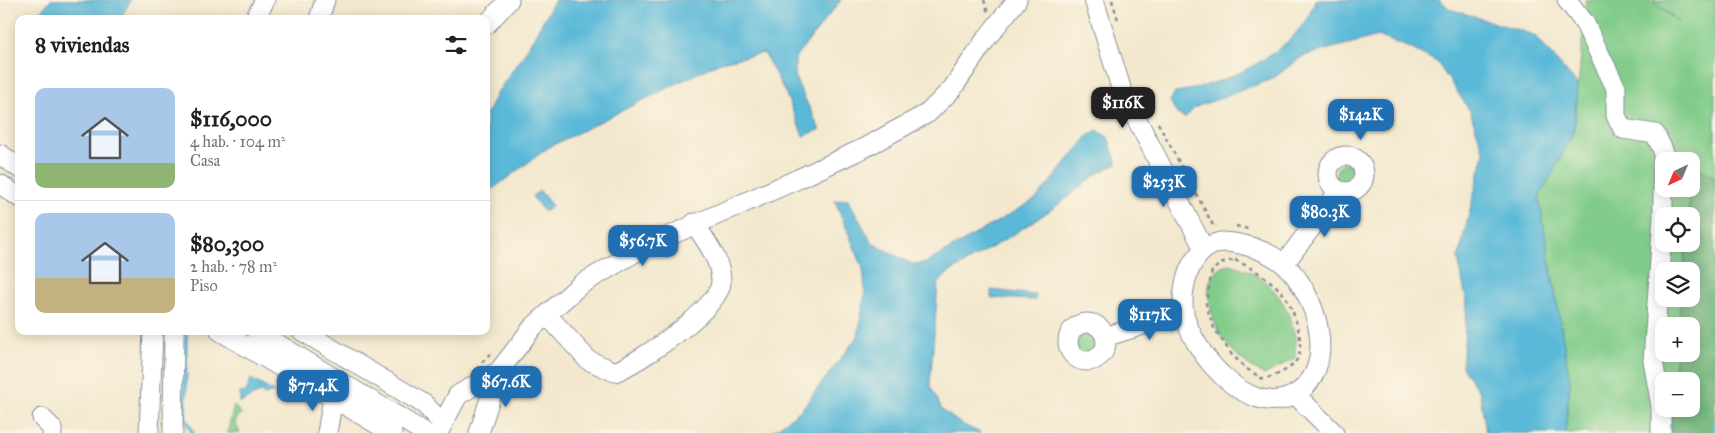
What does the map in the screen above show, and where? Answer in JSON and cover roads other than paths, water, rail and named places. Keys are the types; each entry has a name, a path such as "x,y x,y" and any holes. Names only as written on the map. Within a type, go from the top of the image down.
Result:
{"street":[{"path":"257,15 265,0"},
{"path":"319,15 325,0"},
{"path":"490,20 510,0"},
{"path":"1094,0 1122,91 1204,249"},
{"path":"1567,0 1584,22 1616,88 1616,116 1623,129 1656,134 1663,150 1663,217 1653,360 1661,406 1661,433"},
{"path":"479,433 499,371 533,326 580,286 644,247 864,148 928,113 952,89 1007,4"},
{"path":"0,184 15,194"},
{"path":"1284,264 1339,191"},
{"path":"547,315 588,360 615,372 632,366 699,316 713,302 722,284 716,257 694,223"},
{"path":"1236,242 1284,264 1306,297 1315,316 1320,334 1320,352 1317,367 1304,387 1296,394 1285,399 1273,401 1257,398 1228,382 1205,357 1184,312 1184,291 1188,270 1204,249 1212,244 1236,242"},
{"path":"1105,337 1184,312"},
{"path":"149,433 153,335"},
{"path":"174,335 177,430"},
{"path":"227,335 392,433"},
{"path":"263,335 425,433"},
{"path":"309,335 424,404 440,428 458,395 499,371"},
{"path":"1296,394 1334,433"},
{"path":"327,433 333,398"}],"water":[{"path":"50,0 131,0 122,15 38,15"},
{"path":"555,0 841,0 795,58 795,78 820,130 803,136 786,94 764,53 720,62 549,147 490,191 490,107 496,94 524,54"},
{"path":"1315,0 1440,0 1450,9 1534,35 1577,84 1574,131 1539,198 1570,381 1565,433 1486,433 1480,393 1462,367 1467,303 1458,259 1484,153 1470,111 1437,62 1410,48 1378,36 1303,56 1272,79 1196,107 1185,118 1177,114 1170,101 1175,92 1216,82 1258,63 1294,35 1307,18"},
{"path":"1097,130 1108,137 1117,164 1092,177 1058,205 1031,223 947,274 938,284 930,385 942,410 961,424 981,433 770,433 801,410 858,336 865,291 863,268 835,201 848,199 872,243 912,264 926,263 1036,199 1088,136"},
{"path":"540,191 552,206 544,212 532,196"},
{"path":"991,290 1036,295 1035,300 991,298"},
{"path":"251,379 274,392 264,395 261,392 240,403 240,393 246,392"}],"waterway":[{"path":"186,335 185,418 193,433"},
{"path":"1714,433 1715,423"}]}
